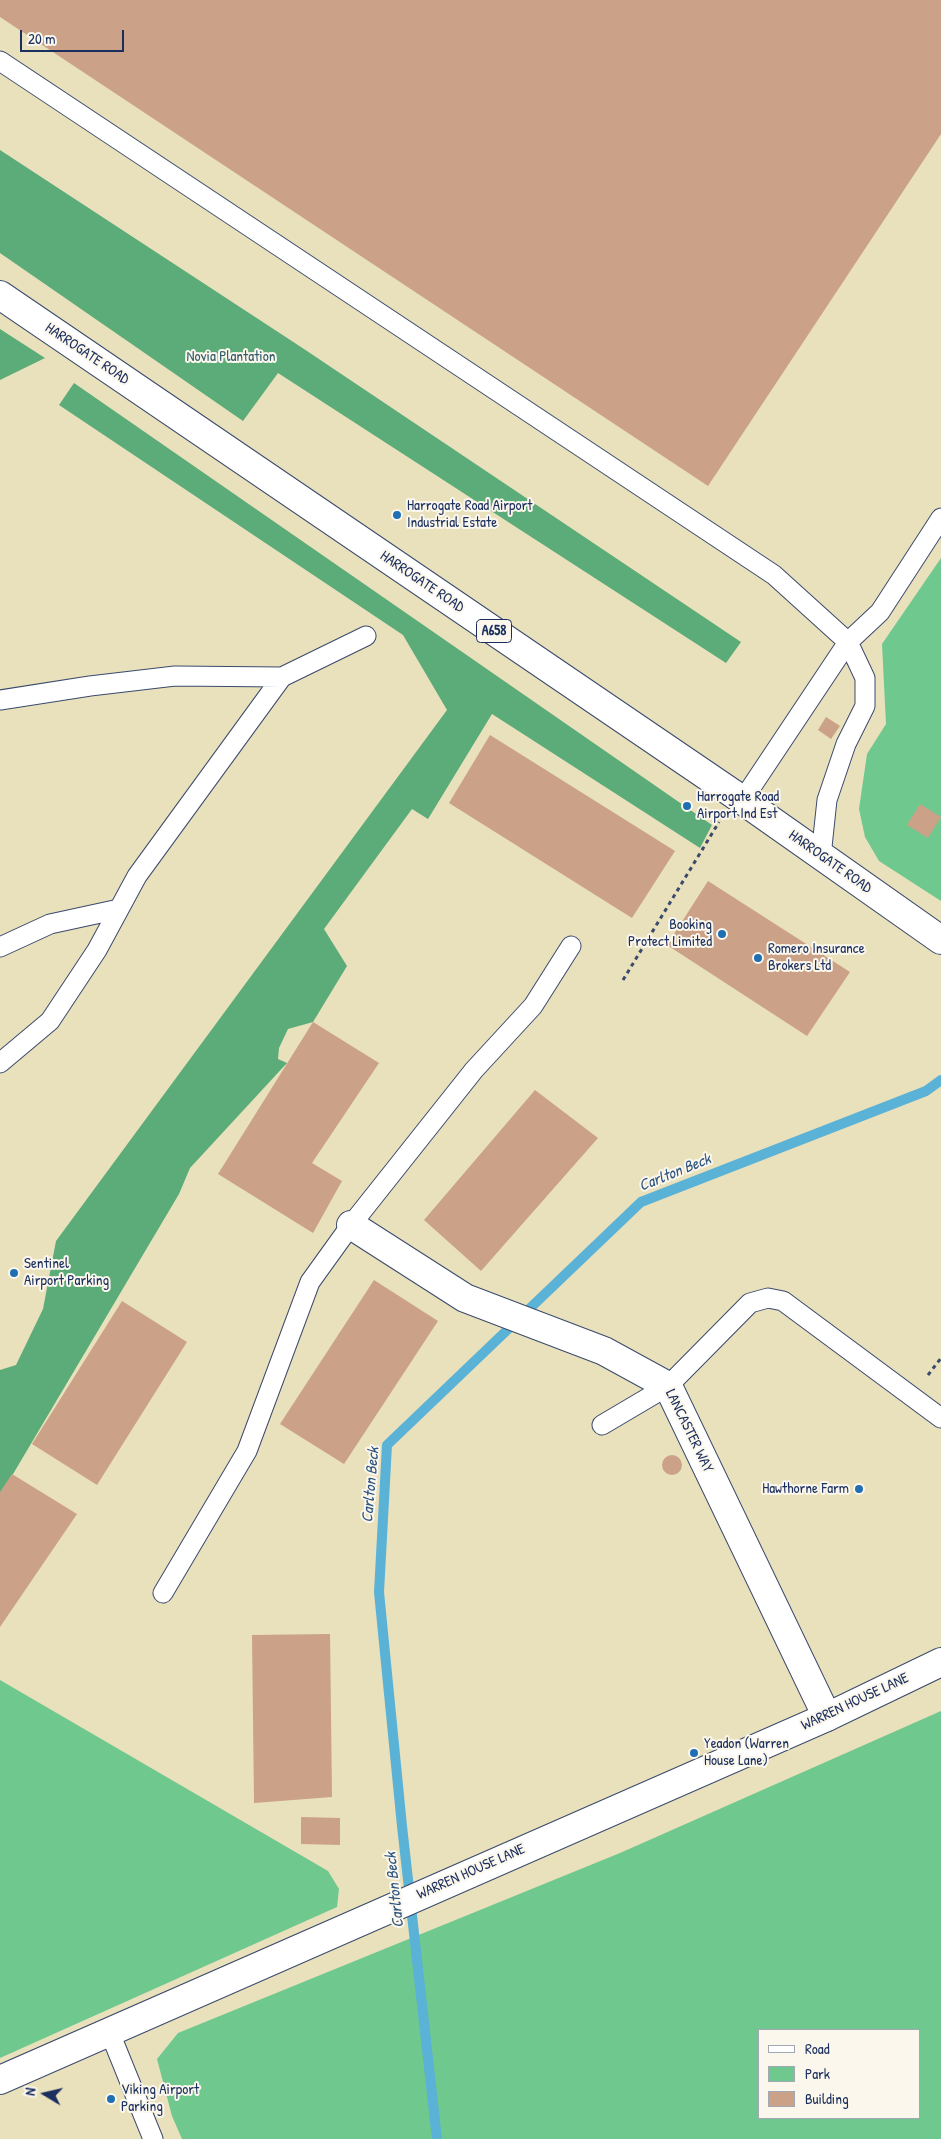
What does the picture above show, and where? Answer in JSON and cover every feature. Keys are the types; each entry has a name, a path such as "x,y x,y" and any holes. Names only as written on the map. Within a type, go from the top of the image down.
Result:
{"main road":[{"name":"HARROGATE ROAD","path":"0,295 738,798 941,940"},
{"name":"LANCASTER WAY","path":"350,1225 465,1298 604,1351 668,1386 827,1716"},
{"name":"WARREN HOUSE LANE","path":"0,2080 110,2034 445,1883 827,1716 941,1662"}],"lane":[{"path":"0,61 774,575 848,642 865,678 865,706 846,744 827,800 821,856"},
{"path":"738,798 848,642 880,612 941,518"},
{"path":"0,700 90,686 175,676 282,677 366,636"},
{"path":"0,1063 50,1020 97,950 137,876 282,677"},
{"path":"0,947 50,924 119,909"},
{"path":"163,1593 247,1451 310,1282 350,1225 474,1070 533,1006 571,946"},
{"path":"602,1425 668,1386 750,1302 768,1298 783,1301 941,1418"},
{"path":"110,2034 153,2139"}],"path":[{"path":"623,980 738,798"}],"green space":[{"name":"Novia Plantation","path":"0,150 304,349 741,642 726,663 278,373 243,421 0,253"},
{"path":"0,329 45,358 0,380"},
{"path":"74,383 712,825 700,848 492,714 428,819 412,809 324,929 347,966 313,1022 288,1029 279,1048 278,1059 287,1063 190,1168 179,1194 0,1496 0,1370 16,1365 43,1309 56,1241 447,710 403,635 59,405"},
{"path":"941,558 941,901 879,861 865,837 859,809 867,754 886,724 882,644"},
{"path":"0,1680 328,1871 339,1889 337,1907 0,2058"},
{"path":"941,1711 941,2139 182,2139 172,2116 157,2059 178,2033 620,1853"}],"building":[{"path":"0,0 941,0 941,134 708,486 0,17"},
{"path":"826,717 840,726 831,739 818,730"},
{"path":"490,735 675,851 632,918 449,803"},
{"path":"920,804 941,817 928,838 907,825"},
{"name":"Romero Insurance Brokers Ltd","path":"708,881 850,972 807,1036 667,945"},
{"path":"313,1022 379,1063 312,1163 342,1181 313,1233 218,1174"},
{"path":"535,1090 598,1138 481,1271 424,1220"},
{"path":"374,1280 438,1321 344,1464 280,1424"},
{"path":"122,1301 187,1342 97,1485 32,1444"},
{"path":"668,1455 676,1455 682,1461 682,1469 676,1475 668,1475 662,1469 662,1461"},
{"path":"12,1474 77,1514 0,1627 0,1492"},
{"path":"330,1634 332,1797 254,1803 252,1635"},
{"path":"301,1817 340,1818 340,1845 301,1844"}],"waterway":[{"name":"Carlton Beck","path":"437,2139 402,1826 379,1592 387,1445 641,1202 926,1091 941,1080"}],"place":[{"name":"Harrogate Road Airport Industrial Estate","path":"397,515"},
{"name":"Harrogate Road Airport Ind Est","path":"687,806"},
{"name":"Booking Protect Limited","path":"722,934"},
{"name":"Romero Insurance Brokers Ltd","path":"758,958"},
{"name":"Sentinel Airport Parking","path":"14,1273"},
{"name":"Hawthorne Farm","path":"859,1489"},
{"name":"Yeadon (Warren House Lane)","path":"694,1753"},
{"name":"Viking Airport Parking","path":"111,2099"}]}
